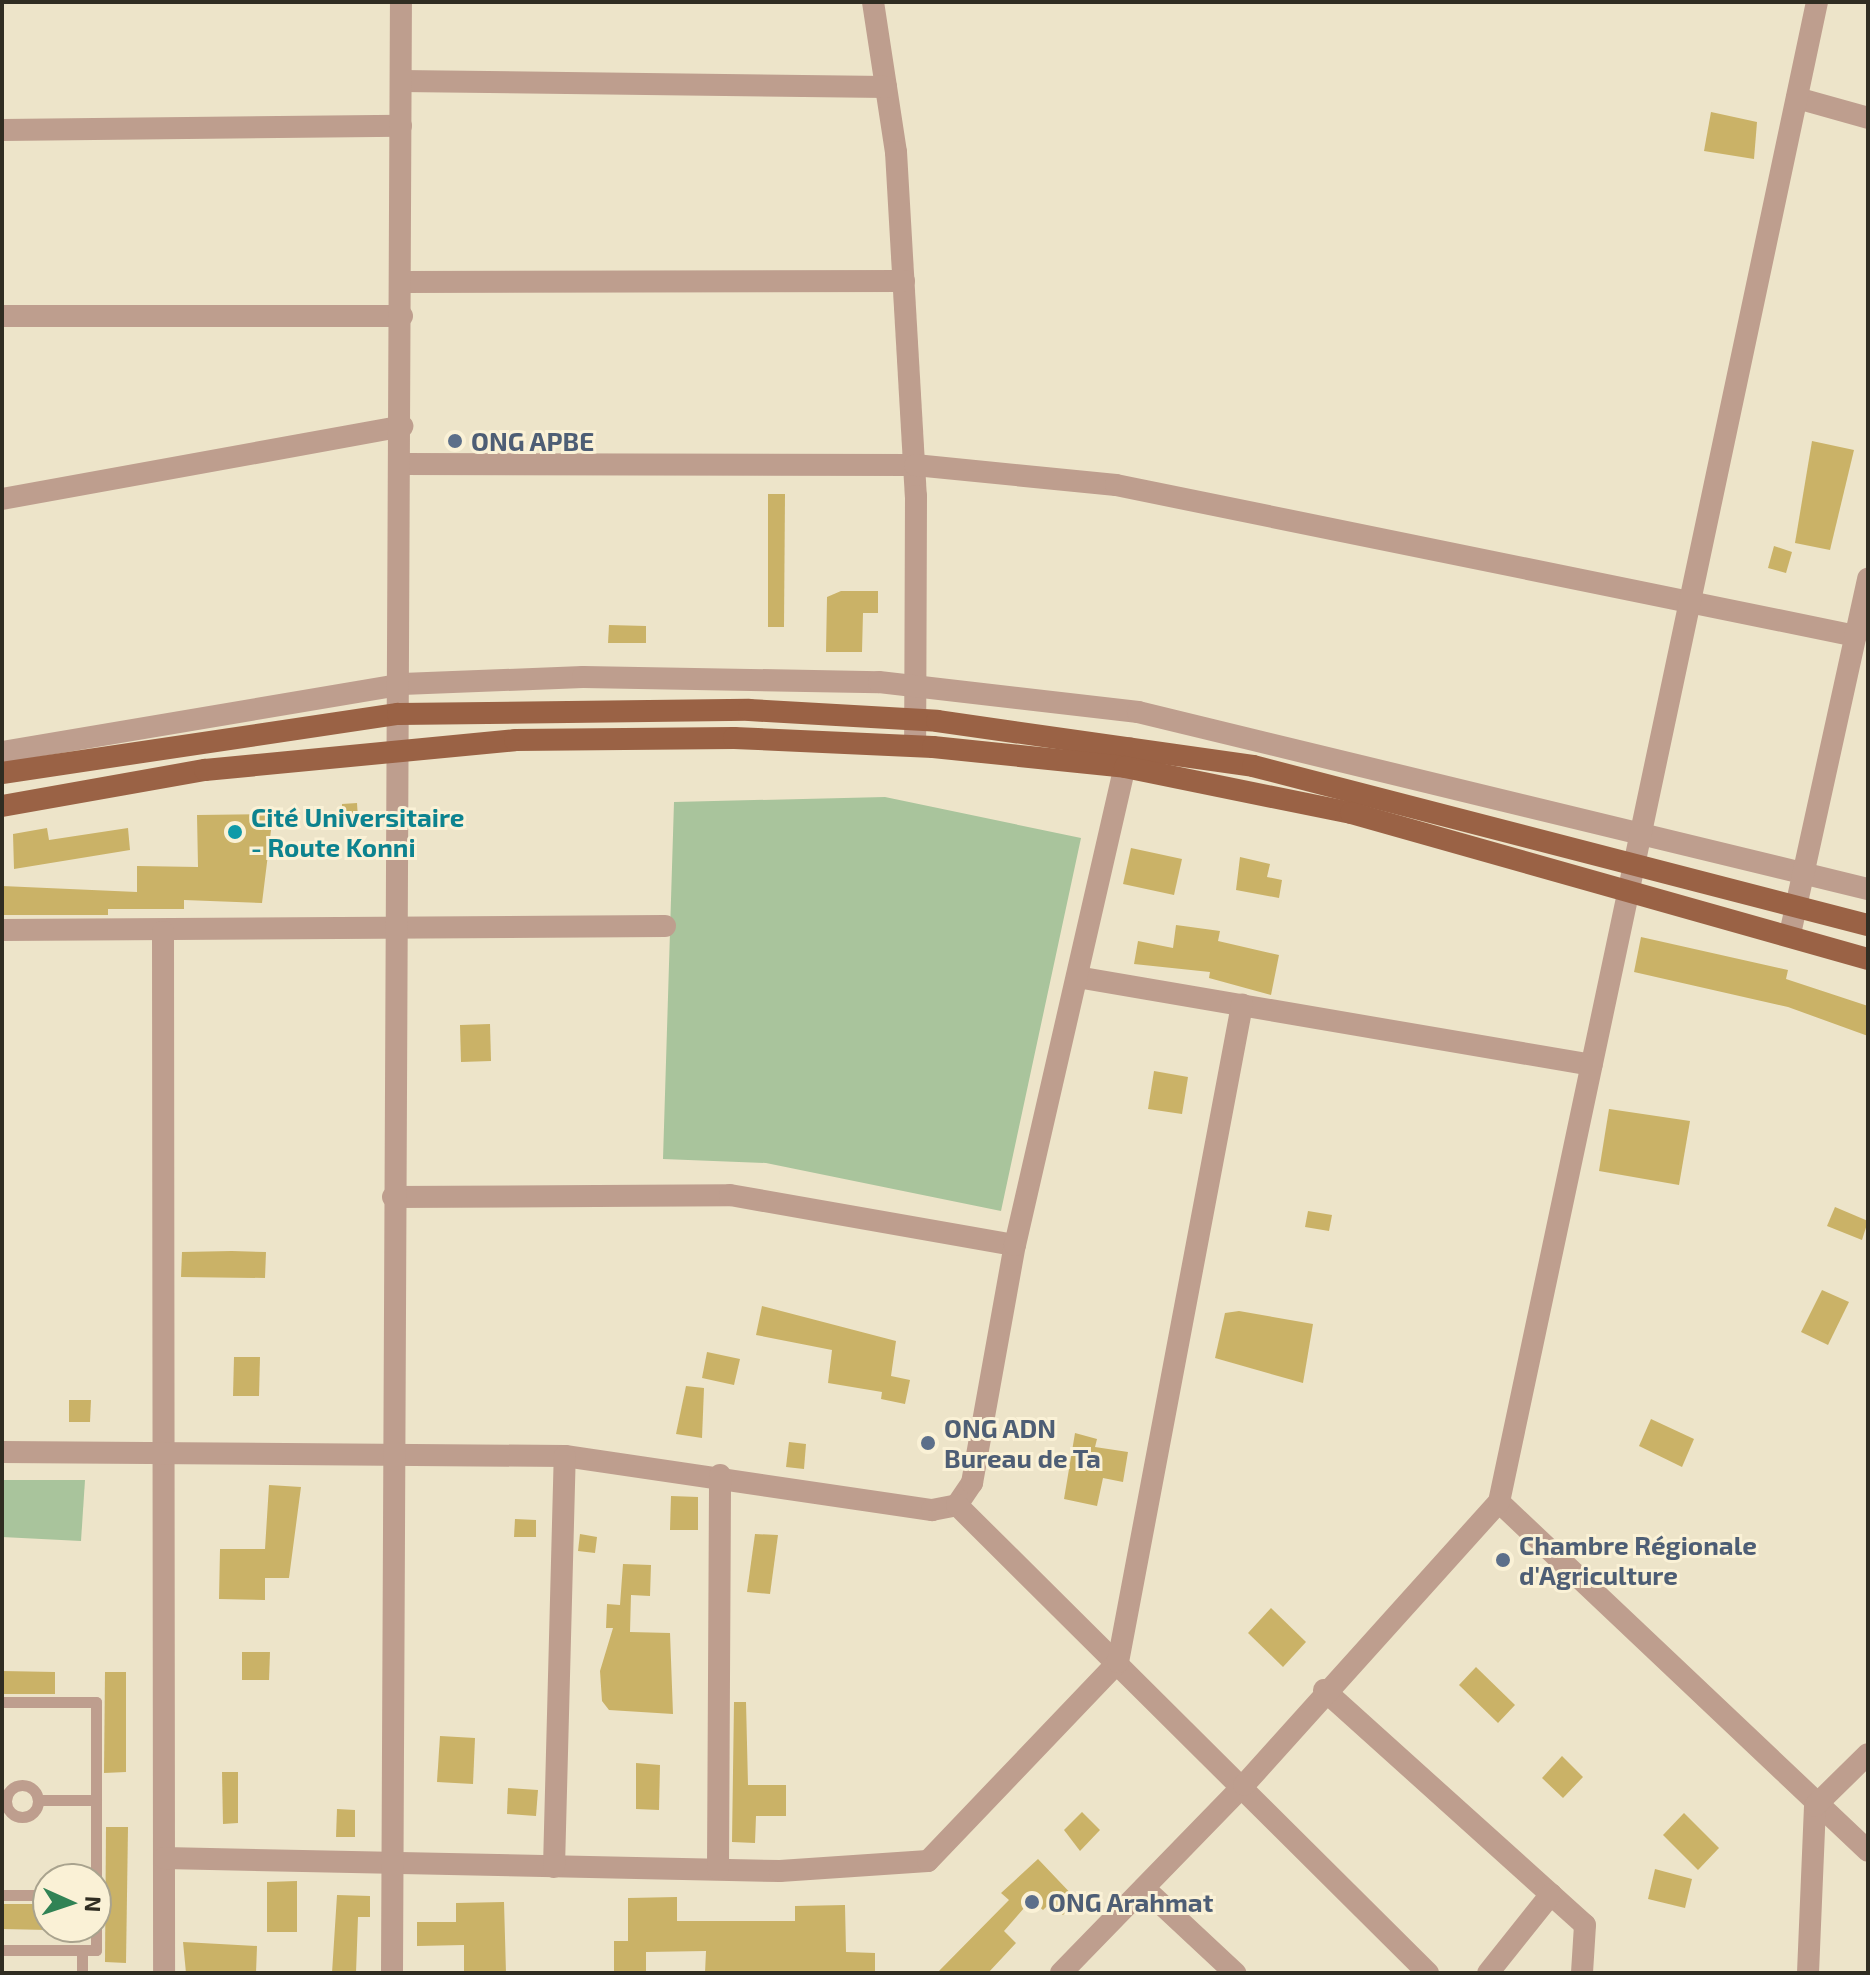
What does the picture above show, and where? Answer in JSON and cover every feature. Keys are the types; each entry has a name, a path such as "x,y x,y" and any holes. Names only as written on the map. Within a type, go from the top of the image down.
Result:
{"main road":[{"path":"749,710 749,738"},
{"path":"2,773 398,714 749,710 917,720 1130,743 1357,789 1868,925"},
{"path":"2,806 205,770 515,740 749,738 915,746 1125,767 1351,813 1630,888 1868,959"}],"street":[{"path":"392,1973 394,932 398,714 402,684 401,2"},
{"path":"873,2 886,87 904,281 915,465 915,746"},
{"path":"1061,1973 1244,1785 1324,1690 1499,1502 1817,2"},
{"path":"401,81 886,87"},
{"path":"1797,98 1868,118"},
{"path":"2,130 401,126"},
{"path":"401,282 904,281"},
{"path":"2,316 402,316"},
{"path":"2,499 402,426"},
{"path":"402,464 915,465 1116,485 1690,606 1856,636"},
{"path":"1790,934 1867,588"},
{"path":"2,752 402,684 583,677 917,686 1138,712 1868,889"},
{"path":"2,1452 565,1456 720,1475 932,1510 957,1505 972,1483 1015,1245 1130,743"},
{"path":"2,930 394,932 665,926"},
{"path":"163,932 164,1973"},
{"path":"1077,977 1592,1065"},
{"path":"164,1858 718,1869 928,1861 1118,1662 1242,1005"},
{"path":"393,1197 730,1195 1015,1245"},
{"path":"554,1867 565,1456"},
{"path":"718,1869 720,1475"},
{"path":"1499,1502 1815,1806 1868,1851"},
{"path":"957,1505 1244,1785 1428,1973"},
{"path":"1324,1690 1585,1925 1582,1973"},
{"path":"1808,1973 1815,1806 1868,1754"},
{"path":"1144,1888 1235,1973"},
{"path":"1488,1973 1551,1894"}],"lane":[{"path":"2,1702 96,1702 96,1863"},
{"path":"38,1800 23,1817 4,1802 22,1785 38,1800 96,1800"},
{"path":"2,1895 32,1895"},
{"path":"2,1950 96,1950 96,1943"},
{"path":"82,1950 82,1973"}],"green space":[{"path":"885,797 1081,838 1001,1211 766,1163 663,1159 674,802"},
{"path":"2,1480 85,1480 81,1541 2,1537"}],"building":[{"path":"1711,112 1757,122 1754,159 1704,151"},
{"path":"1812,441 1854,450 1830,550 1795,543"},
{"path":"768,494 785,494 784,627 768,627"},
{"path":"1774,546 1792,552 1786,573 1768,568"},
{"path":"841,591 878,591 878,613 863,613 862,652 826,652 827,597"},
{"path":"609,625 646,626 646,643 608,643"},
{"path":"357,803 358,818 342,820 342,804"},
{"path":"273,814 262,903 184,900 184,909 108,909 108,915 2,915 2,886 137,892 137,866 198,867 197,815"},
{"path":"47,828 49,840 128,828 130,850 14,869 13,834"},
{"path":"1131,848 1182,859 1174,895 1123,884"},
{"path":"1240,857 1270,864 1267,877 1282,880 1279,898 1236,890"},
{"path":"1176,925 1220,931 1218,941 1279,955 1271,995 1209,978 1210,972 1134,964 1138,941 1173,948"},
{"path":"1641,937 1788,970 1786,979 1868,1006 1868,1036 1788,1007 1634,972"},
{"path":"490,1024 491,1061 461,1062 460,1025"},
{"path":"1154,1071 1188,1077 1182,1114 1148,1109"},
{"path":"1609,1109 1690,1121 1679,1185 1599,1171"},
{"path":"1835,1207 1868,1221 1862,1240 1827,1226"},
{"path":"1308,1211 1332,1215 1329,1231 1305,1227"},
{"path":"182,1252 266,1252 265,1278 181,1277"},
{"path":"1822,1290 1849,1302 1828,1345 1801,1332"},
{"path":"762,1306 896,1341 891,1376 910,1380 905,1404 881,1399 882,1392 828,1383 832,1350 756,1335"},
{"path":"1239,1311 1313,1324 1303,1383 1215,1358 1225,1313"},
{"path":"707,1352 740,1359 734,1385 702,1378"},
{"path":"234,1357 260,1357 259,1396 233,1396"},
{"path":"686,1386 704,1388 702,1438 676,1434"},
{"path":"69,1400 91,1400 90,1422 69,1422"},
{"path":"1651,1419 1694,1439 1682,1467 1639,1446"},
{"path":"1075,1433 1097,1439 1095,1447 1128,1452 1123,1482 1103,1478 1097,1506 1064,1499"},
{"path":"789,1442 806,1444 804,1469 786,1467"},
{"path":"269,1485 301,1487 289,1578 265,1578 265,1600 219,1599 220,1549 265,1549"},
{"path":"671,1496 698,1497 698,1530 670,1530"},
{"path":"515,1519 536,1520 536,1537 514,1537"},
{"path":"580,1534 597,1537 595,1553 578,1551"},
{"path":"755,1534 778,1535 770,1594 747,1592"},
{"path":"623,1564 651,1565 650,1596 631,1595 630,1632 670,1633 673,1714 609,1710 602,1701 600,1671 613,1628 606,1628 607,1604 620,1605"},
{"path":"1271,1608 1306,1642 1283,1667 1248,1633"},
{"path":"242,1652 270,1652 269,1680 242,1680"},
{"path":"1476,1667 1515,1705 1498,1723 1459,1685"},
{"path":"2,1671 55,1672 55,1694 2,1694"},
{"path":"105,1672 126,1672 126,1772 104,1773"},
{"path":"734,1702 746,1702 748,1785 786,1785 786,1816 756,1816 755,1843 732,1842"},
{"path":"440,1736 475,1738 473,1784 437,1782"},
{"path":"1562,1756 1583,1777 1563,1798 1542,1778"},
{"path":"636,1763 660,1765 659,1810 636,1809"},
{"path":"222,1772 238,1772 238,1823 223,1824"},
{"path":"508,1788 538,1790 536,1816 507,1814"},
{"path":"337,1809 355,1810 355,1837 336,1837"},
{"path":"1082,1812 1100,1830 1080,1851 1064,1830"},
{"path":"1684,1813 1719,1848 1698,1870 1663,1835"},
{"path":"106,1827 128,1827 126,1963 105,1962 105,1943 112,1943 112,1863 106,1863"},
{"path":"1038,1859 1077,1900 1063,1915 1050,1903 1043,1910 1031,1900 1004,1931 1016,1943 988,1973 937,1973 1009,1900 1001,1893"},
{"path":"1655,1869 1692,1879 1685,1908 1648,1899"},
{"path":"297,1881 297,1932 267,1932 267,1882"},
{"path":"337,1895 370,1896 370,1917 358,1917 356,1973 332,1973"},
{"path":"677,1897 677,1921 795,1921 795,1906 845,1905 846,1952 875,1953 875,1973 705,1973 706,1951 646,1952 646,1973 614,1973 614,1941 628,1941 628,1898"},
{"path":"504,1902 506,1973 464,1973 464,1945 417,1946 417,1922 456,1922 456,1903"},
{"path":"2,1904 32,1904 32,1930 2,1929"},
{"path":"183,1942 257,1946 256,1973 186,1973"}],"place":[{"name":"ONG APBE","path":"455,441"},
{"name":"Cité Universitaire - Route Konni","path":"235,832"},
{"name":"ONG ADN Bureau de Ta","path":"928,1443"},
{"name":"Chambre Régionale d'Agriculture","path":"1503,1560"},
{"name":"ONG Arahmat","path":"1032,1902"}]}
